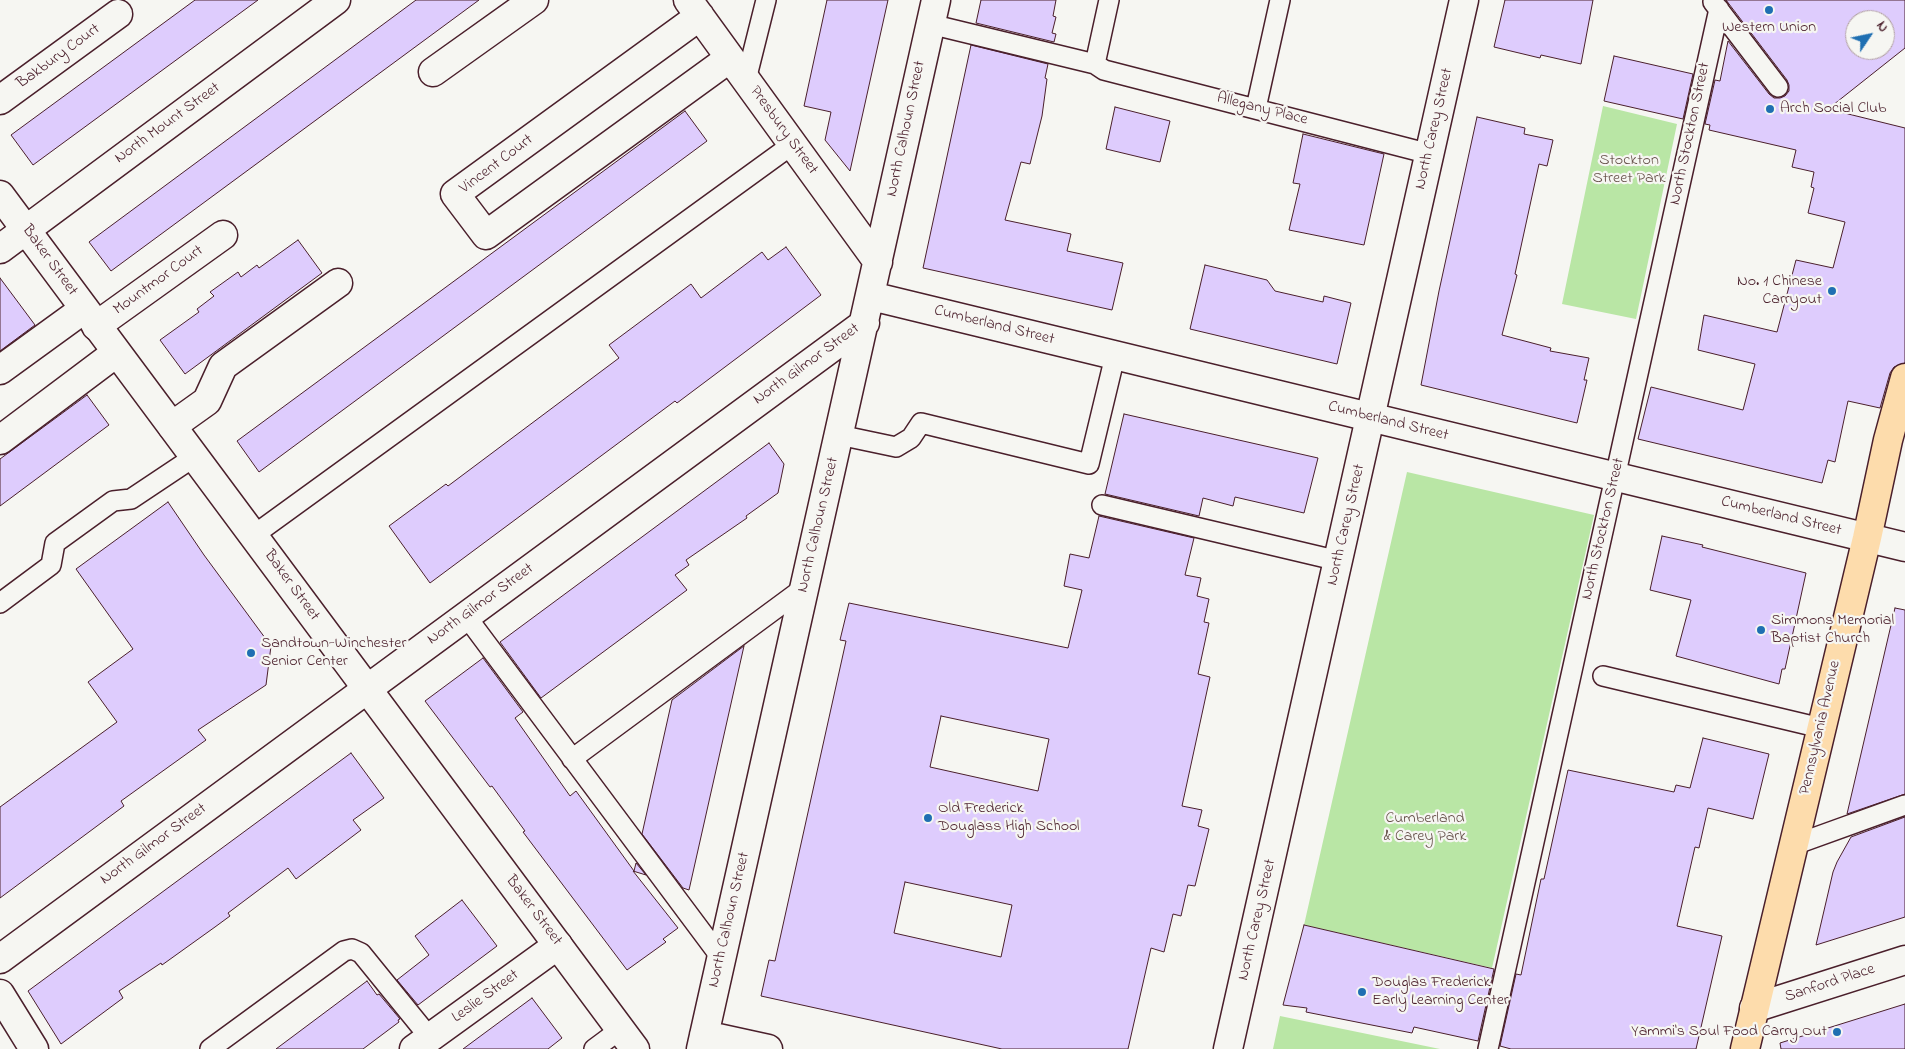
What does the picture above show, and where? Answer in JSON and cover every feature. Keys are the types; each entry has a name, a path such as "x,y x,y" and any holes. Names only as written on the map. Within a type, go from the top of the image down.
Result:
{"main road":[{"name":"Pennsylvania Avenue","path":"1745,1049 1867,538 1888,440 1905,378"}],"street":[{"name":"North Mount Street","path":"0,249 336,0"},
{"path":"433,72 534,0"},
{"name":"North Carey Street","path":"1228,1049 1464,0"},
{"name":"Presbury Street","path":"694,8 878,262"},
{"name":"Vincent Court","path":"694,8 455,194 486,235 730,58"},
{"name":"North Calhoun Street","path":"703,1042 933,12"},
{"name":"Bakbury Court","path":"0,100 118,14"},
{"name":"Baker Street","path":"0,195 628,1039"},
{"name":"Mountmor Court","path":"0,370 223,235"},
{"path":"172,426 207,402 223,366 338,283"},
{"name":"Cumberland Street","path":"871,296 1905,547"},
{"name":"North Gilmor Street","path":"0,959 865,323"},
{"path":"0,440 116,353"},
{"name":"Leslie Street","path":"422,1044 558,945"},
{"name":"Sanford Place","path":"1754,1008 1905,960"},
{"path":"0,994 34,1049"},
{"path":"703,1042 768,1049"}],"lane":[{"path":"746,80 766,0"},
{"path":"1095,64 1109,0"},
{"path":"1256,108 1280,0"},
{"path":"1715,5 1778,87"},
{"name":"North Stockton Street","path":"1488,1049 1615,477 1715,5"},
{"name":"Allegany Place","path":"933,12 1095,64 1104,70 1430,154"},
{"path":"254,535 793,144"},
{"path":"839,435 896,446 911,438 921,423 1090,464 1115,356"},
{"path":"0,603 51,565 55,543 113,501 131,500 194,457"},
{"path":"1102,505 1339,561"},
{"path":"572,759 805,587"},
{"path":"466,616 722,959"},
{"path":"1603,676 1821,728"},
{"path":"1794,845 1905,805"},
{"path":"210,1049 344,951 352,950 361,953 422,1044"},
{"path":"594,1049 628,1039"}],"green space":[{"name":"Stockton Street Park","path":"1603,106 1677,124 1636,319 1562,304"},
{"name":"Cumberland & Carey Park","path":"1407,472 1594,515 1492,968 1304,925"},
{"path":"1280,1016 1440,1049 1273,1049"}],"building":[{"path":"195,0 258,0 33,165 11,135"},
{"path":"416,0 479,0 111,271 89,242"},
{"path":"827,0 888,0 850,171 825,140 831,112 804,106"},
{"path":"981,0 1056,0 1053,16 1056,17 1052,33 1056,34 1054,42 976,23"},
{"path":"1505,0 1593,0 1581,64 1541,55 1540,58 1494,47"},
{"path":"1726,0 1905,0 1905,48 1895,56 1895,10 1845,10 1845,60 1890,60 1828,109 1905,128 1905,363 1894,367 1890,373 1880,408 1848,401 1835,462 1828,460 1822,483 1638,439 1651,387 1743,410 1755,364 1698,350 1704,315 1777,332 1796,260 1833,268 1845,222 1808,213 1814,188 1811,187 1814,172 1792,167 1796,150 1709,130 1710,125 1705,124 1715,80 1720,81 1728,41 1774,98 1785,96 1789,91 1789,85"},
{"path":"971,45 1048,64 1042,116 1030,164 1021,162 1005,220 1071,234 1067,251 1123,263 1112,310 923,268"},
{"path":"1614,56 1693,74 1683,119 1604,101"},
{"path":"1115,107 1170,121 1160,162 1106,149"},
{"path":"685,111 707,141 259,472 237,441"},
{"path":"1477,117 1525,128 1524,134 1553,140 1547,166 1539,164 1515,274 1517,275 1502,335 1551,348 1550,351 1589,358 1584,380 1587,380 1577,423 1421,385 1439,291"},
{"path":"1303,134 1384,154 1364,245 1289,230 1300,184 1293,183"},
{"path":"298,240 322,273 185,374 160,340 199,312 197,309 214,296 210,292 238,272 241,277 257,265 259,268"},
{"path":"786,247 821,295 677,403 675,401 430,583 389,526 446,484 448,486 619,358 609,345 691,284 701,298 762,252 768,260"},
{"path":"1205,265 1267,280 1275,291 1323,302 1324,296 1351,303 1337,364 1190,329"},
{"path":"0,278 35,325 0,351"},
{"path":"87,395 109,425 0,506 0,459"},
{"path":"1124,414 1318,458 1304,513 1235,497 1233,506 1203,498 1199,516 1105,494"},
{"path":"769,443 784,464 778,493 746,516 747,518 686,560 689,565 675,575 687,590 541,698 500,642"},
{"path":"168,502 204,555 271,646 266,685 198,730 206,740 121,801 124,806 0,898 0,807 117,722 88,682 133,649 76,569"},
{"name":"Old Frederick Douglass High School","path":"1099,516 1194,538 1185,575 1201,578 1197,596 1209,599 1204,622 1209,623 1198,674 1210,677 1182,806 1202,810 1198,826 1209,829 1195,886 1188,885 1181,916 1173,914 1164,952 1151,948 1128,1049 1002,1049 761,996 769,960 775,961 846,641 840,640 849,603 1068,648 1082,590 1064,586 1070,554 1089,558","holes":["941,716 1049,739 1038,791 930,767","905,882 1012,905 1001,957 894,933"]},
{"path":"1662,536 1806,573 1785,669 1782,669 1779,684 1676,656 1691,600 1650,590"},
{"path":"1895,608 1905,610 1905,794 1847,814"},
{"path":"744,646 689,890 683,888 642,834 672,700"},
{"path":"483,658 523,712 515,718 570,796 576,791 634,871 636,863 646,875 633,871 678,928 663,939 666,942 627,970 523,832 525,831 492,786 490,787 425,701"},
{"path":"1703,738 1769,754 1753,819 1708,808 1699,848 1695,847 1677,926 1722,936 1696,1049 1511,1049 1500,1046 1516,974 1521,975 1541,879 1544,879 1568,770 1674,792 1676,785 1690,788"},
{"path":"351,753 384,798 353,820 361,830 296,879 288,868 228,913 230,916 215,927 162,965 161,963 119,991 123,998 61,1044 28,991"},
{"path":"1905,817 1905,917 1816,945 1833,872 1851,837"},
{"path":"462,900 497,946 418,1005 397,980 429,955 415,936"},
{"path":"1304,925 1494,969 1478,1041 1414,1027 1412,1033 1306,1012 1307,1008 1283,1005"},
{"path":"367,981 377,995 379,994 400,1019 398,1020 399,1022 363,1049 276,1049"},
{"path":"532,998 562,1038 548,1049 463,1049"},
{"path":"1905,1004 1905,1049 1781,1049 1780,1043"}],"place":[{"name":"Western Union","path":"1769,10"},
{"name":"Arch Social Club","path":"1770,109"},
{"name":"No. 1 Chinese Carryout","path":"1832,291"},
{"name":"Simmons Memorial Baptist Church","path":"1761,630"},
{"name":"Sandtown-Winchester Senior Center","path":"251,653"},
{"name":"Old Frederick Douglass High School","path":"928,818"},
{"name":"Douglas Frederick Early Learning Center","path":"1362,992"},
{"name":"Yammi's Soul Food Carry Out","path":"1837,1032"}]}
